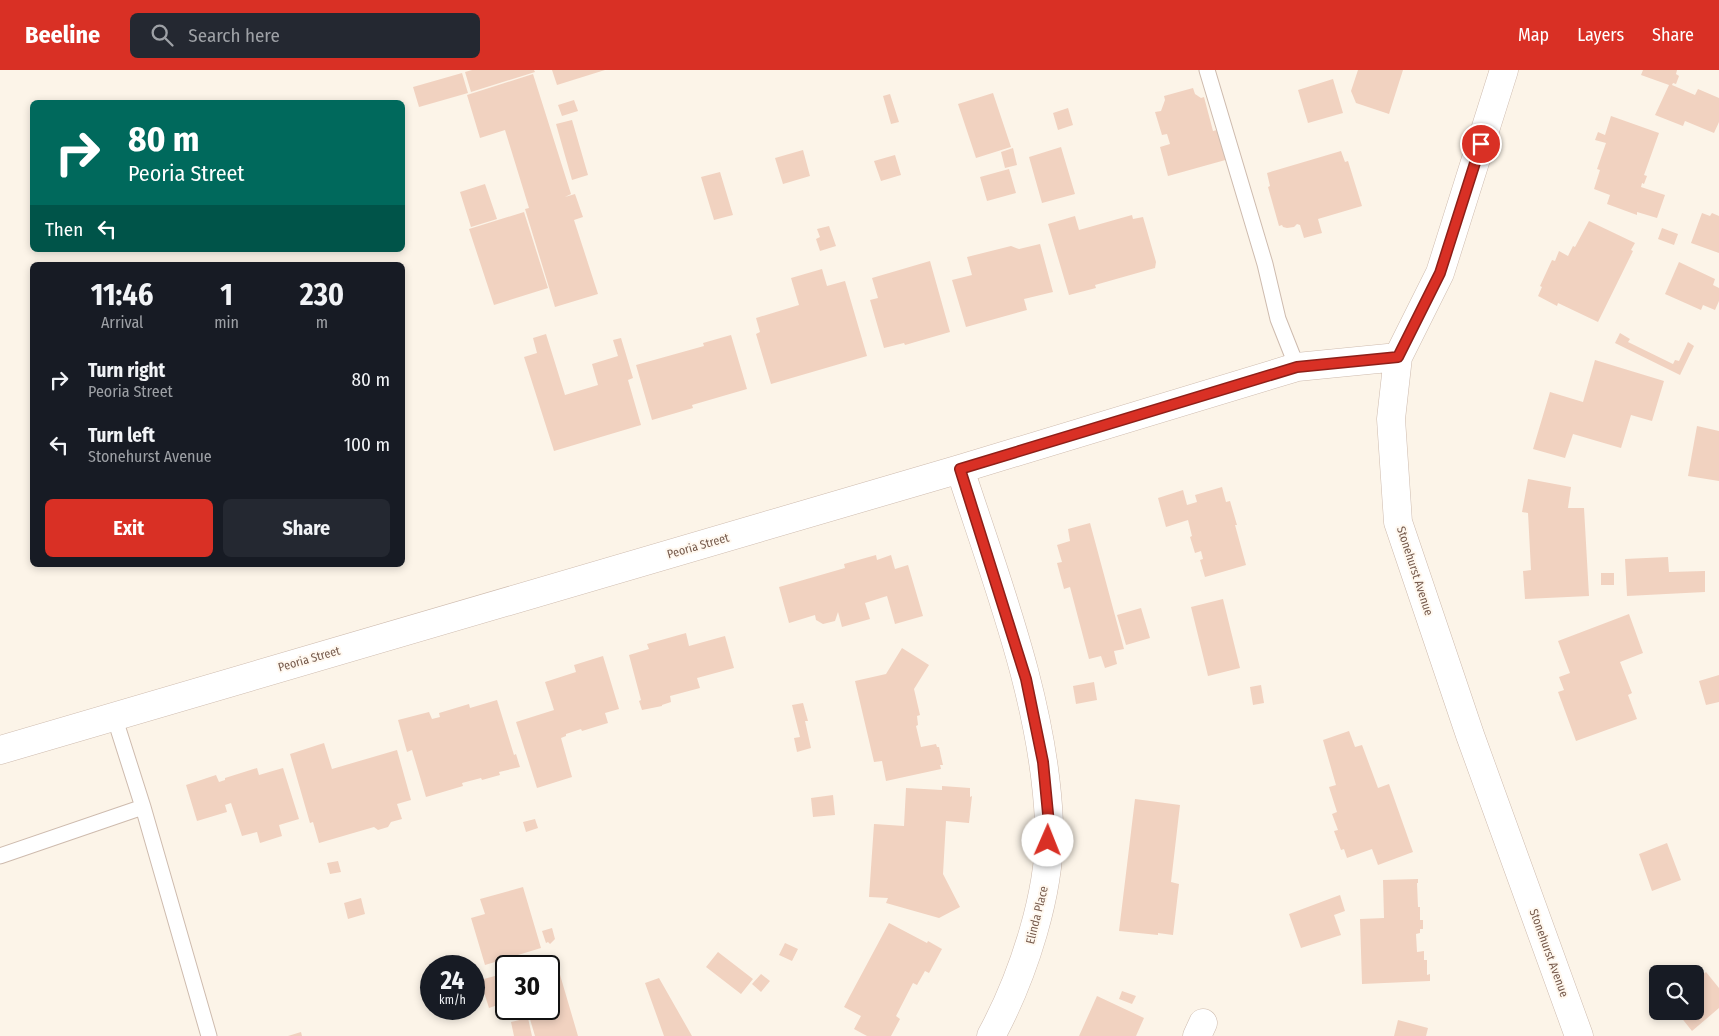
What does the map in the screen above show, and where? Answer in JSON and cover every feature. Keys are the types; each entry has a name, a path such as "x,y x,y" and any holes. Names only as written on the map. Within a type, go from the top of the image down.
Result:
{"street":[{"name":"Stonehurst Avenue","path":"1504,70 1440,273 1398,357 1391,419 1398,522 1470,735 1579,1036"},
{"name":"Peoria Street","path":"0,750 960,469 1297,367 1398,357"},
{"name":"Elinda Place","path":"960,469 1026,679 1043,762 1049,824 1046,876 1031,942 1020,974 991,1036"}],"lane":[{"path":"1207,70 1265,264 1278,319 1297,367"},
{"path":"114,716 143,807 209,1036"},
{"path":"0,856 143,807"}],"building":[{"path":"472,70 534,70 535,72 471,92 465,72"},
{"path":"552,70 605,70 557,85"},
{"path":"1358,70 1403,70 1389,114 1356,103 1351,91"},
{"path":"1643,70 1677,70 1676,74 1679,76 1676,84 1673,83 1672,85 1695,95 1698,89 1719,98 1719,122 1714,133 1685,121 1683,126 1655,115 1669,85 1641,75"},
{"path":"462,73 468,93 419,107 413,87"},
{"path":"533,74 571,194 565,197 575,194 583,217 574,220 598,294 555,307 525,209 529,208 505,130 480,138 467,95"},
{"path":"1333,79 1343,113 1308,123 1298,90"},
{"path":"1193,88 1195,94 1201,98 1204,97 1213,131 1221,129 1229,159 1168,176 1160,147 1170,144 1167,134 1162,135 1155,112 1161,111 1165,100 1164,96"},
{"path":"993,93 1011,147 976,158 958,104"},
{"path":"890,94 899,122 891,124 883,96"},
{"path":"574,100 578,111 562,116 558,105"},
{"path":"1068,108 1073,125 1058,130 1053,113"},
{"path":"1611,116 1659,133 1644,175 1647,176 1641,187 1665,195 1657,218 1637,212 1637,215 1607,204 1610,195 1594,189 1600,170 1597,169 1606,143 1595,140 1598,132 1605,135"},
{"path":"572,120 588,175 572,180 556,124"},
{"path":"1061,147 1075,194 1042,203 1029,157"},
{"path":"1013,148 1017,165 1005,168 1001,152"},
{"path":"803,150 810,176 783,184 775,158"},
{"path":"1341,151 1345,162 1348,161 1362,206 1318,219 1322,233 1304,238 1300,225 1297,224 1294,227 1287,228 1282,225 1279,226 1268,187 1270,186 1267,173"},
{"path":"895,155 901,175 881,181 874,161"},
{"path":"1009,169 1016,193 987,201 980,177"},
{"path":"720,172 733,215 714,220 701,177"},
{"path":"485,184 497,219 471,227 460,192"},
{"path":"524,212 548,288 494,305 469,229"},
{"path":"1702,213 1710,216 1712,213 1719,216 1719,253 1691,243"},
{"path":"1132,215 1133,219 1143,217 1156,262 1155,268 1095,285 1096,288 1069,295 1048,224 1075,216 1079,230"},
{"path":"1589,221 1635,243 1631,250 1633,251 1598,322 1558,303 1557,306 1538,296 1542,287 1540,286 1552,260 1555,261 1559,251 1568,256"},
{"path":"829,226 836,246 820,251 816,239 820,237 817,229"},
{"path":"1662,228 1678,234 1674,245 1658,239"},
{"path":"1040,244 1053,292 1024,299 1027,310 966,327 952,280 972,275 967,257 1011,246 1019,249"},
{"path":"930,261 950,332 905,345 904,343 884,348 870,300 878,298 872,278"},
{"path":"1679,262 1715,279 1713,285 1719,288 1719,301 1715,310 1703,305 1701,310 1665,294"},
{"path":"822,269 827,286 845,281 867,356 771,384 756,334 760,332 756,318 799,305 791,278"},
{"path":"1620,333 1630,339 1628,342 1673,364 1675,360 1679,361 1688,342 1694,346 1680,375 1615,343"},
{"path":"546,334 565,395 598,385 592,364 618,356 613,340 621,338 633,378 628,380 641,425 554,451 524,357 537,353 533,338"},
{"path":"731,335 747,389 692,405 693,408 652,420 636,365 704,346 703,343"},
{"path":"1595,360 1664,381 1652,421 1631,415 1621,448 1573,434 1565,458 1533,449 1550,392 1583,402"},
{"path":"1697,426 1719,431 1719,481 1688,476"},
{"path":"1528,479 1571,487 1568,508 1584,508 1589,596 1525,599 1523,571 1531,570 1528,513 1522,512"},
{"path":"1222,487 1226,502 1230,501 1246,565 1205,577 1200,560 1203,559 1201,551 1195,553 1190,537 1192,536 1188,520 1166,527 1158,498 1183,490 1187,505 1197,502 1195,495"},
{"path":"1090,523 1124,649 1114,651 1117,664 1105,668 1101,656 1089,659 1070,587 1064,589 1057,563 1062,562 1057,545 1070,541 1068,529"},
{"path":"876,555 877,560 891,555 895,569 908,565 923,616 895,624 887,596 865,603 870,619 842,627 838,612 835,621 823,624 816,620 815,615 789,623 779,587 845,568 844,564"},
{"path":"1668,557 1669,572 1705,571 1705,592 1627,596 1625,559"},
{"path":"1601,573 1614,573 1614,585 1601,585"},
{"path":"1223,599 1240,668 1208,676 1191,607"},
{"path":"1141,608 1150,638 1126,645 1117,615"},
{"path":"1629,614 1643,653 1620,662 1632,693 1628,695 1637,719 1576,741 1558,692 1564,690 1559,677 1570,673 1558,641"},
{"path":"686,633 689,646 725,636 734,668 697,678 700,688 670,696 671,702 662,706 642,710 629,655 649,649 647,644"},
{"path":"902,648 929,665 914,689 920,715 917,716 918,725 916,726 921,747 936,744 939,747 943,765 940,765 941,769 886,781 882,761 874,762 855,681 886,674"},
{"path":"603,656 619,709 605,713 608,723 582,731 581,729 566,734 566,736 561,738 572,777 537,788 516,722 554,710 545,682 576,672 574,665"},
{"path":"1719,675 1719,702 1706,705 1699,681"},
{"path":"1094,682 1097,700 1076,704 1073,686"},
{"path":"1261,685 1264,703 1253,705 1250,687"},
{"path":"497,700 514,755 516,754 520,767 499,772 500,775 482,780 481,778 462,783 463,786 426,797 412,750 407,752 398,720 429,712 432,719 440,717 439,713 469,704 470,708"},
{"path":"803,703 808,721 805,721 811,748 797,752 794,738 800,737 792,705"},
{"path":"1349,731 1355,747 1362,745 1378,788 1389,784 1413,852 1378,865 1372,849 1347,858 1344,849 1341,850 1334,831 1338,830 1332,814 1337,812 1329,787 1336,785 1323,740"},
{"path":"324,743 332,769 397,750 411,800 397,804 402,819 391,822 388,827 378,830 374,827 319,843 313,822 310,823 290,754"},
{"path":"257,768 259,775 283,768 299,819 279,825 282,836 260,843 257,832 242,836 231,803 225,805 227,812 197,821 186,785 216,775 219,782 225,780 225,778"},
{"path":"942,786 970,788 970,797 972,796 969,823 946,821 943,874 960,907 939,918 886,903 888,898 869,897 874,824 904,826 906,788 942,790"},
{"path":"833,795 835,815 813,817 811,798"},
{"path":"1135,799 1180,805 1171,882 1179,884 1173,935 1119,931"},
{"path":"535,819 538,828 526,832 523,822"},
{"path":"1667,843 1681,880 1652,891 1639,854"},
{"path":"338,861 341,872 330,874 327,863"},
{"path":"1418,879 1418,907 1420,907 1420,920 1423,920 1423,929 1420,929 1420,933 1416,934 1417,952 1424,951 1424,960 1427,960 1427,975 1430,974 1430,981 1362,984 1360,919 1384,918 1383,880"},
{"path":"523,887 541,948 518,955 495,955 495,962 485,965 485,955 482,955 471,918 485,914 480,899"},
{"path":"1340,895 1345,911 1334,915 1341,935 1301,948 1289,914"},
{"path":"361,898 365,914 348,919 344,903"},
{"path":"889,923 942,949 929,973 925,971 917,985 913,983 896,1016 900,1019 891,1036 867,1036 854,1029 861,1016 844,1007"},
{"path":"552,928 555,939 550,944 546,943 542,931"},
{"path":"785,943 798,949 792,961 779,955"},
{"path":"718,952 753,979 741,994 706,967"},
{"path":"1706,972 1719,988 1719,1008 1692,1031 1683,1020 1704,1020 1704,974"},
{"path":"761,974 770,981 761,992 752,984"},
{"path":"560,975 578,1036 535,1036 530,1020 560,1020"},
{"path":"495,976 495,1006 489,1008 485,996 485,979"},
{"path":"659,978 692,1036 664,1036 645,983"},
{"path":"1122,991 1136,996 1132,1004 1119,999"},
{"path":"1097,996 1144,1018 1136,1036 1079,1036"},
{"path":"528,1020 532,1036 514,1036 511,1022"},
{"path":"1398,1020 1428,1028 1426,1036 1394,1036"},
{"path":"301,1032 302,1036 288,1036"}],"route":[{"path":"1048,841 1049,824 1043,762 1026,679 960,469 1297,367 1398,357 1440,273 1481,144"}]}
